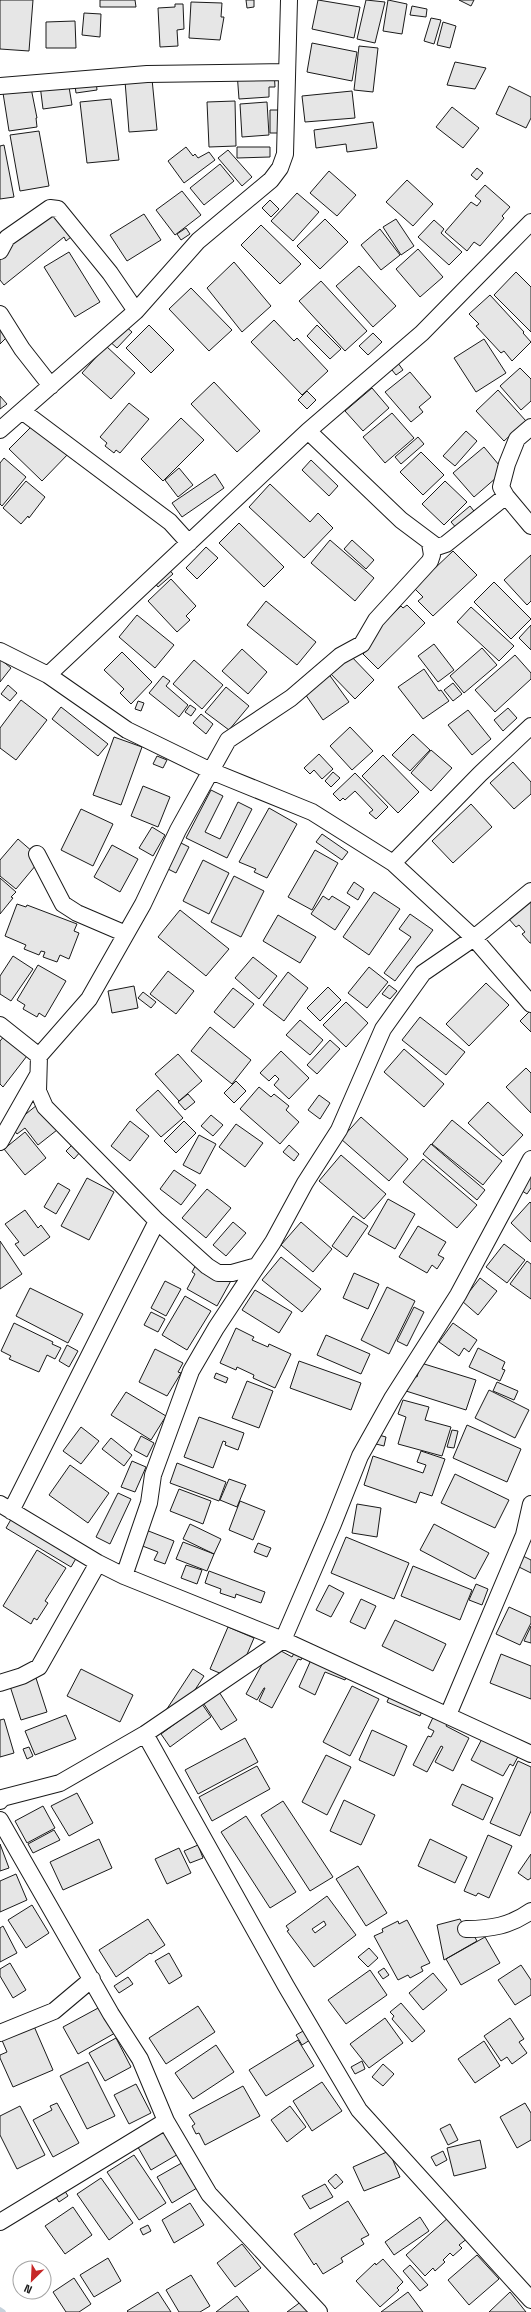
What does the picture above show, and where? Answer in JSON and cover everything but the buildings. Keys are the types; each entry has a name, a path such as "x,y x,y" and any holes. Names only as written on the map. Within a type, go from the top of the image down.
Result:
{"street":[{"path":"0,430 136,311 198,241 272,180 280,168 285,154 289,0"},
{"path":"0,86 147,74 288,72"},
{"path":"0,251 7,238 50,208 58,209 110,273 136,311"},
{"path":"48,675 308,431 422,333 531,222"},
{"path":"0,314 22,349 52,386"},
{"path":"22,411 170,522 189,543"},
{"path":"531,427 517,439 507,464 501,487 506,496 531,526"},
{"path":"308,431 401,520 430,543 437,546 446,544 506,496"},
{"path":"257,1266 232,1273 218,1273 207,1266 157,1221 45,1107 38,1090 39,1056 89,999 143,904 178,830 228,740 291,698 340,656 362,644 376,620 430,561 432,555 430,543"},
{"path":"0,652 48,675 126,730 211,770 312,812 393,863 474,938 531,1004"},
{"path":"393,863 480,774 531,726"},
{"path":"37,854 63,904 77,913 126,934"},
{"path":"124,1576 149,1503 153,1475 191,1371 216,1328 273,1242 305,1183 340,1130 383,1029 423,974 474,938 531,891"},
{"path":"0,1025 39,1056"},
{"path":"0,1142 38,1074"},
{"path":"0,1801 2,1798 60,1783 145,1734 283,1640 333,1524 360,1456 394,1397 458,1294 531,1158"},
{"path":"157,1221 6,1507 98,1563 124,1576 283,1640 531,1754"},
{"path":"448,1715 524,1535 531,1504"},
{"path":"0,1683 22,1676 38,1667 98,1563"},
{"path":"145,1734 286,1986 359,2110 531,2300"},
{"path":"0,1820 140,2060 166,2121 209,2194 319,2312"},
{"path":"466,1928 490,1929 520,1919 531,1911"},
{"path":"0,2033 54,2011 92,1979"},
{"path":"0,2222 166,2121"}]}
